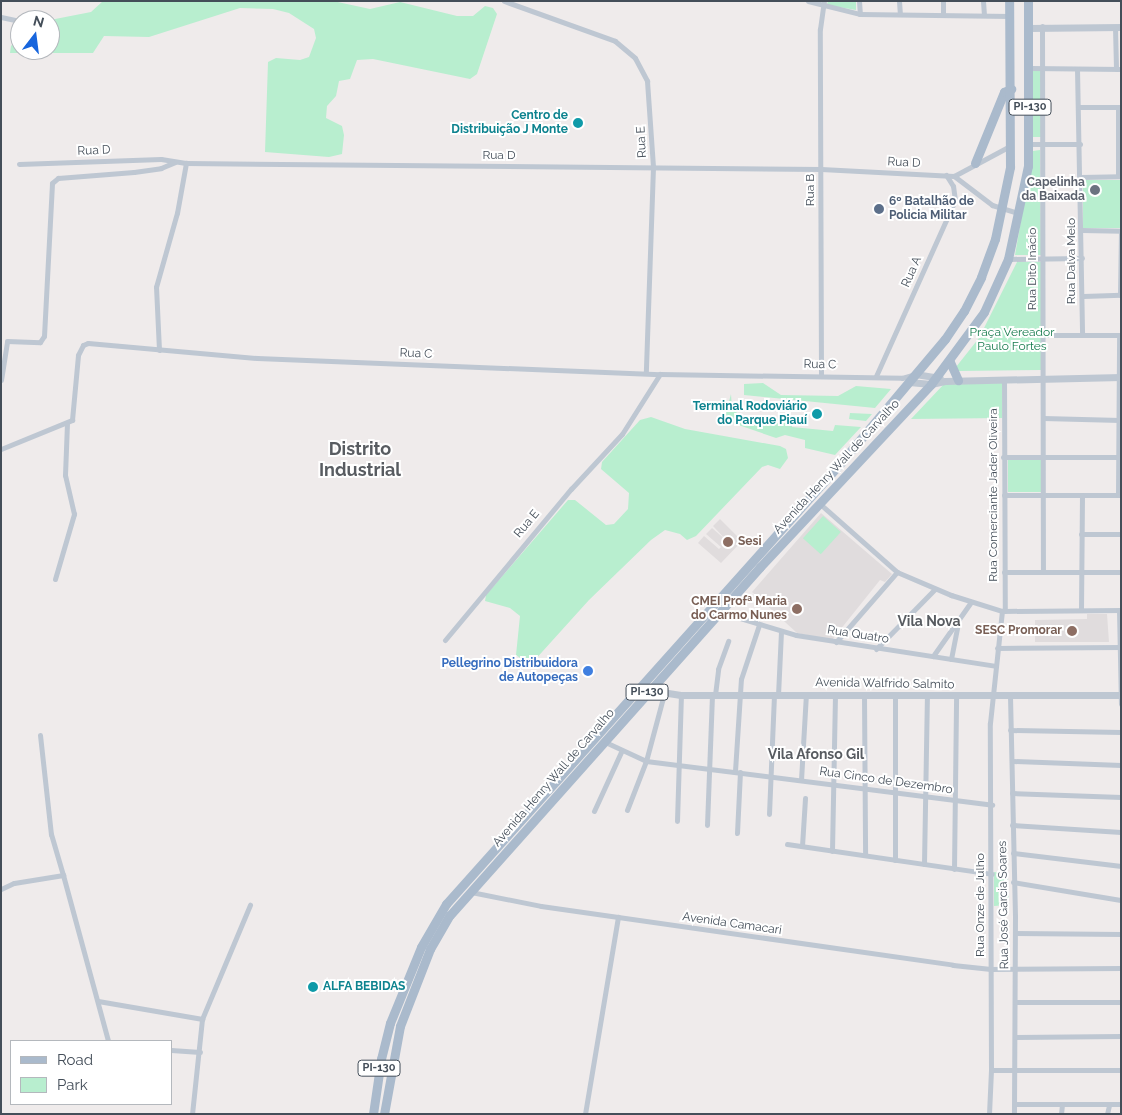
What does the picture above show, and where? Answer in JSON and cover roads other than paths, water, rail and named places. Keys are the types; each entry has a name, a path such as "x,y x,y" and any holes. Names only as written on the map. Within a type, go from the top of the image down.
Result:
{"main road":[{"name":"Avenida Henry Wall de Carvalho","path":"372,1114 380,1059 397,1004 427,934 459,888 494,848 608,728 649,690 720,612 731,591 872,424 908,378 945,339 968,303 981,277 1003,209 1011,146 1009,1"},
{"name":"Avenida Henry Wall de Carvalho","path":"384,1114 391,1064 407,1007 442,928 469,894 602,741 608,728 643,681 866,455 931,384 941,378 993,296 1008,259 1019,213 1030,144 1028,1"},
{"path":"975,163 1004,92 1010,89"},
{"path":"950,362 958,380"},
{"path":"866,455 878,436 872,424"},
{"path":"643,681 649,690"},
{"path":"494,848 503,856"},
{"path":"459,888 469,894"},
{"path":"397,1004 407,1007"}],"street":[{"name":"Rua E","path":"504,1 615,41 635,58 647,81 653,167 646,372"},
{"path":"808,1 860,14 1010,16"},
{"path":"860,1 860,14"},
{"path":"900,1 900,14"},
{"path":"942,1 943,15"},
{"path":"983,1 984,15"},
{"name":"Rua B","path":"821,375 821,169 824,4"},
{"path":"1029,28 1042,26 1118,27 1119,69 1030,68"},
{"name":"Rua Dito Inácio","path":"1042,26 1044,572"},
{"name":"Rua Dalva Melo","path":"1078,69 1083,296 1082,334"},
{"path":"1079,107 1119,108 1119,176 1081,177"},
{"path":"1030,144 1080,144"},
{"path":"1011,146 975,163 954,176 982,198 1003,209 1019,213"},
{"name":"Rua D","path":"19,164 161,159 186,163 821,169 954,176"},
{"path":"1,380 7,341 40,342 44,336 52,183 58,178 134,172 161,168 175,162"},
{"path":"159,350 156,287 177,214 186,163"},
{"name":"Rua A","path":"876,376 955,200 953,186 946,175"},
{"path":"1082,230 1121,231 1120,295 1083,296"},
{"path":"1008,259 1082,258"},
{"path":"1004,495 1120,495 1118,457 1120,335 1044,334"},
{"name":"Rua C","path":"67,424 75,410 78,355 82,345 256,358 660,374 821,375 908,378"},
{"name":"Rua E","path":"445,640 571,489 622,434 660,374"},
{"path":"908,378 958,380 1119,377"},
{"path":"908,378 931,384"},
{"name":"Rua Comerciante Jader Oliveira","path":"992,696 1003,611 1004,379"},
{"path":"1043,418 1120,420"},
{"path":"1,449 67,424 65,475 74,514 55,579"},
{"path":"1003,457 1118,457"},
{"path":"1080,610 1082,495"},
{"path":"819,503 896,572 971,602 1003,611 1120,610 1121,704"},
{"path":"1081,534 1121,534"},
{"path":"836,642 896,572"},
{"path":"1004,572 1121,572"},
{"path":"876,649 936,589"},
{"path":"933,656 971,602"},
{"name":"Rua Quatro","path":"720,612 781,631 836,642 996,666"},
{"path":"951,659 959,621"},
{"path":"737,833 740,695 744,665 759,625"},
{"path":"769,814 781,631"},
{"path":"707,826 714,695 718,669 728,641"},
{"path":"997,648 1120,647"},
{"name":"Avenida Walfrido Salmito","path":"649,690 664,694 681,695 1121,695"},
{"path":"627,810 646,761 664,694"},
{"path":"801,780 806,694"},
{"path":"832,851 835,694"},
{"path":"895,694 895,860"},
{"path":"677,820 681,695"},
{"path":"864,695 865,855"},
{"path":"924,864 927,695"},
{"path":"954,869 956,696"},
{"name":"Rua Onze de Julho","path":"989,1114 992,1070 992,696"},
{"name":"Rua José Garcia Soares","path":"1010,696 1010,730 1013,761 1012,853 1016,968 1016,1104 1014,1114"},
{"path":"1010,730 1121,732"},
{"path":"40,735 51,834 108,1040"},
{"name":"Rua Cinco de Dezembro","path":"602,741 621,752 646,761 992,805"},
{"path":"594,811 621,752"},
{"path":"1013,761 1121,765"},
{"path":"1012,793 1121,797"},
{"path":"802,846 805,798"},
{"path":"1012,825 1121,832"},
{"path":"787,844 992,874"},
{"path":"1012,853 1121,866"},
{"path":"1,889 14,883 63,875"},
{"path":"1014,882 1121,900"},
{"name":"Avenida Camacari","path":"469,894 991,970 1016,968 1121,968"},
{"path":"192,1114 202,1019 250,905"},
{"path":"585,1114 618,917"},
{"path":"1015,933 1121,934"},
{"path":"98,1000 202,1019"},
{"path":"1015,1002 1121,1002"},
{"path":"1015,1037 1121,1036"},
{"path":"172,1050 200,1052"},
{"path":"992,1070 1121,1070"},
{"path":"1016,1104 1121,1104"},
{"path":"1061,1114 1062,1105"},
{"path":"1107,1114 1109,1105"}],"place":[{"name":"Centro de Distribuição J Monte","path":"578,123"},
{"name":"Capelinha da Baixada","path":"1095,190"},
{"name":"6º Batalhão de Policia Militar","path":"879,209"},
{"name":"Terminal Rodoviário do Parque Piauí","path":"817,414"},
{"name":"Sesi","path":"728,542"},
{"name":"CMEI Profª Maria do Carmo Nunes","path":"797,609"},
{"name":"SESC Promorar","path":"1072,631"},
{"name":"Pellegrino Distribuidora de Autopeças","path":"588,671"},
{"name":"ALFA BEBIDAS","path":"313,987"}],"district":[{"name":"Distrito Industrial","path":"360,460"},
{"name":"Vila Nova","path":"929,621"},
{"name":"Vila Afonso Gil","path":"816,754"}],"park label":[{"name":"Praça Vereador Paulo Fortes","path":"1012,340"}]}
